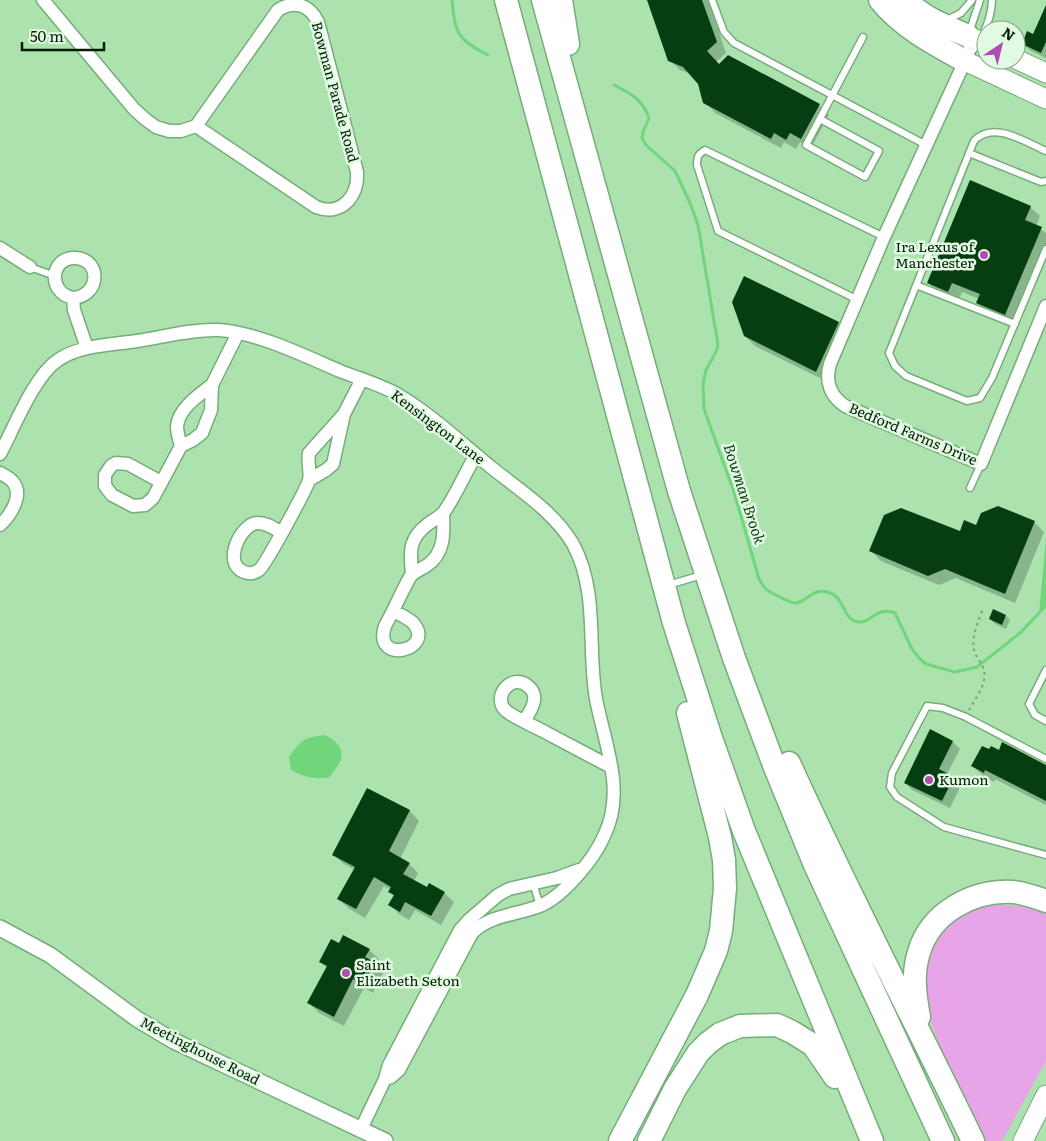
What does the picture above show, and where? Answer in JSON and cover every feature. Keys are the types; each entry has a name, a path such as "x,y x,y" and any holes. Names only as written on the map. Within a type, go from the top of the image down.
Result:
{"highway":[{"path":"506,0 674,623 711,738 744,831 872,1141"},
{"path":"543,0 679,492 753,709 795,816 875,997 943,1141"},
{"path":"561,0 584,146"},
{"path":"880,0 898,20 965,61"},
{"path":"906,0 935,22 976,40"},
{"path":"679,492 699,532 781,746 833,860 923,1037 973,1141"},
{"path":"620,1141 698,995 716,951 724,910 725,888 721,845 680,683 674,623"},
{"path":"923,1037 915,995 914,977 919,952 926,935 938,920 951,909 969,899 990,893 1014,892 1046,901"},
{"path":"649,1141 687,1069 708,1043 720,1034 740,1026 777,1025 813,1045 831,1070 865,1141"}],"main road":[{"path":"965,61 1046,99"},
{"path":"1026,63 1046,71"},
{"path":"1023,1141 1046,1096"}],"street":[{"path":"42,0 134,109 145,119 156,127 169,131 181,131 196,126"},
{"name":"Bowman Parade Road","path":"291,4 305,6 318,22 357,172 355,189 339,208 324,211 316,208 196,126 278,10 291,4"},
{"name":"Bedford Farms Drive","path":"965,61 884,237 828,372 830,388 837,401 845,406 981,464 1046,306"},
{"path":"0,248 30,267"},
{"path":"69,259 80,259 90,265 94,276 92,287 84,295 73,298 59,291 55,276 59,265 69,259"},
{"path":"73,298 74,310 87,348"},
{"name":"Kensington Lane","path":"0,454 33,390 47,370 62,357 87,348 205,330 220,330 238,333 282,346 392,392 411,404 536,502 566,532 581,561 588,589 596,697 615,795 610,823 598,848 582,869 554,898 540,906 502,917 476,928 450,961"},
{"path":"161,482 181,446 198,437 205,427 211,410 212,385 238,333"},
{"path":"282,533 309,480 309,453 344,414 362,380"},
{"path":"181,446 177,432 179,420 193,400 212,385"},
{"path":"309,480 332,464 344,414"},
{"path":"412,575 410,547 414,539 420,531 443,513 476,455"},
{"path":"0,473 12,481 17,492 15,504 0,525"},
{"path":"394,611 412,575 435,559 439,551 444,532 443,513"},
{"path":"524,721 611,767"},
{"name":"Kensington Lane","path":"361,1129 385,1079 396,1074 396,1063 450,961 460,930 478,911 509,889 557,878 582,869"},
{"name":"Meetinghouse Road","path":"0,928 50,956 130,1014 174,1041 385,1141"}],"lane":[{"path":"712,0 728,38 926,145"},
{"path":"935,22 956,17 972,0"},
{"path":"979,20 980,0"},
{"path":"987,20 991,12 992,0"},
{"path":"820,119 879,151 864,177 806,145 820,119 833,96 862,36"},
{"path":"965,61 976,44"},
{"path":"965,61 976,44"},
{"path":"1046,151 999,131 992,131 979,136 974,141 889,353 895,366 906,376 967,402 980,398 992,378 1046,249"},
{"path":"858,300 718,231 697,165 697,158 705,150 884,237"},
{"path":"969,153 1041,182 1046,182"},
{"path":"30,267 55,276"},
{"path":"916,285 1015,324"},
{"path":"970,488 981,464"},
{"path":"664,586 706,574"},
{"path":"1046,670 1029,704 1035,715 1046,721"},
{"path":"1046,759 966,717 943,708 927,706 892,773 890,786 897,797 944,827 1046,855"},
{"path":"533,883 540,906"}],"path":[{"path":"966,717 984,682 984,669 974,651 975,635 984,608"}],"shaded area":[{"path":"1046,539 1046,608 1039,614"},
{"path":"325,735 338,744 342,755 330,777 310,777 291,770 289,757 297,746 304,740"},
{"path":"995,904 1031,907 1046,912 1046,1061 1002,1141 986,1141 961,1096 935,1034 927,1010 923,964 932,945 944,929 973,909"}],"building":[{"path":"647,0 702,0 717,42 707,51 719,64 728,55 820,104 801,139 790,133 786,140 774,133 771,139 703,103 698,84 683,67 668,61"},
{"path":"1046,5 1046,42 1041,53 1026,46 1027,31 1033,34"},
{"name":"Ira Lexus of Manchester","path":"970,180 1031,206 1025,220 1042,227 1005,315 976,303 980,294 952,283 948,292 927,283"},
{"path":"744,276 839,322 816,372 744,336 732,302"},
{"path":"998,506 1035,521 1005,594 945,569 928,576 869,551 884,515 901,508 960,531 964,520 976,525 981,513"},
{"path":"993,609 1006,615 1002,625 989,619"},
{"path":"930,729 953,741 939,769 954,777 942,801 904,783"},
{"path":"1002,742 1046,765 1046,801 985,770 984,773 971,766 982,746 989,749 991,746 999,750"},
{"path":"367,788 410,810 389,851 410,863 403,874 427,887 429,883 445,892 431,916 405,902 400,912 388,905 394,895 388,892 391,887 374,877 356,909 337,899 355,867 332,855"},
{"name":"Saint Elizabeth Seton","path":"343,935 370,949 365,957 374,962 363,984 353,979 334,1017 307,1003 327,966 319,962 331,939 339,943"}],"waterway":[{"path":"452,0 455,21 460,35 470,45 488,55"},
{"name":"Bowman Brook","path":"614,85 631,94 643,106 649,118 642,138 646,145 675,171 698,225 718,345 706,370 703,384 704,409 734,492 759,579 764,587 790,602 796,603 814,593 822,591 833,594 838,598 850,617 854,621 859,622 863,622 878,613 888,611 895,613 912,649 920,659 926,664 955,672 977,667 1020,633 1040,612"}],"place":[{"name":"Ira Lexus of Manchester","path":"984,255"},
{"name":"Kumon","path":"929,780"},
{"name":"Saint Elizabeth Seton","path":"346,973"}]}
